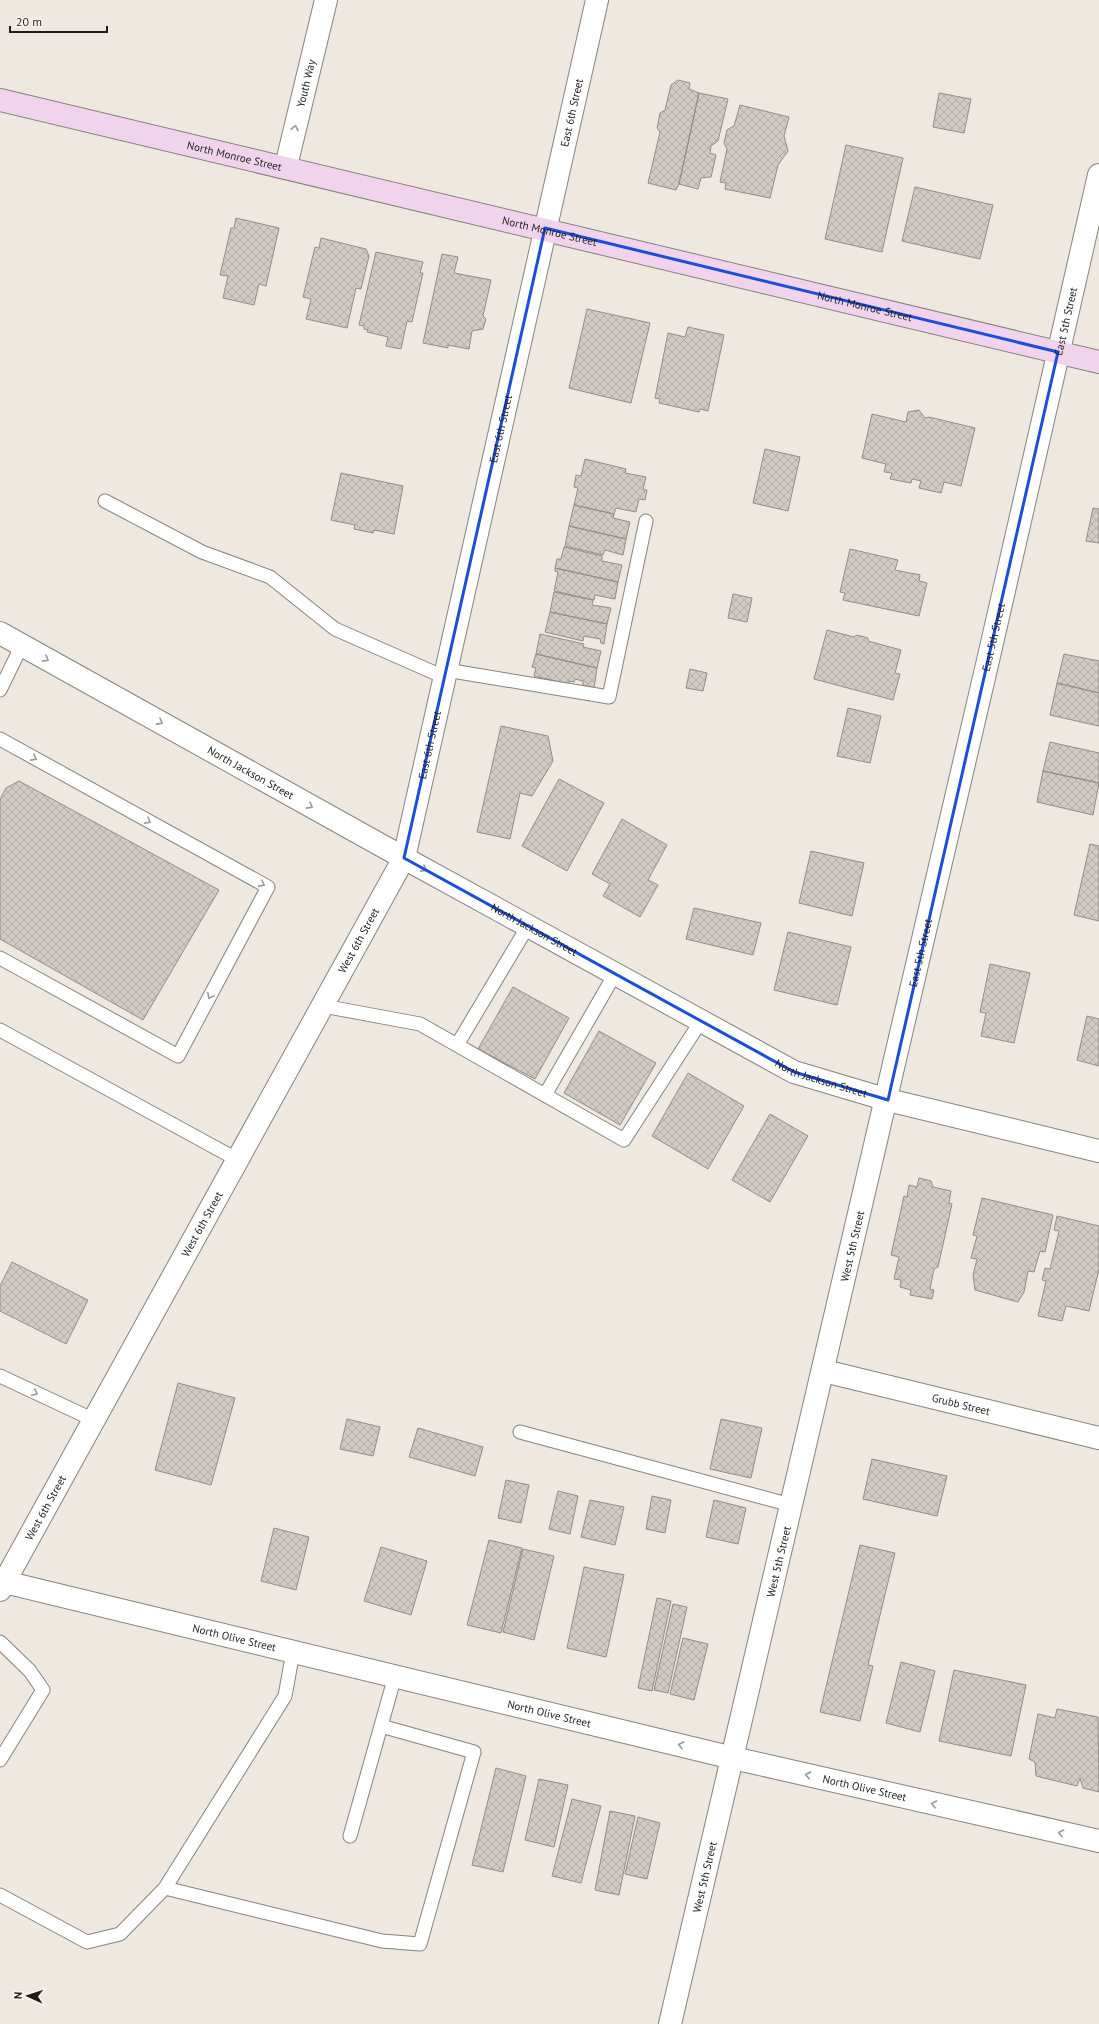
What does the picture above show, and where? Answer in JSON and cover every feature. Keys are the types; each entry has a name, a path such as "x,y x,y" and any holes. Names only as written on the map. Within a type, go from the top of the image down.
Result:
{"main road":[{"name":"North Monroe Street","path":"0,100 286,166 1099,362"}],"street":[{"name":"Youth Way","path":"286,166 326,0"},
{"name":"East 6th Street","path":"404,858 597,0"},
{"name":"East 5th Street","path":"888,1100 1099,175"},
{"name":"North Jackson Street","path":"0,633 404,858 794,1072 888,1100 1099,1151"},
{"name":"West 6th Street","path":"2,1585 404,858"},
{"name":"West 5th Street","path":"670,2024 791,1505 888,1100"},
{"name":"Grubb Street","path":"824,1371 1099,1438"},
{"name":"North Olive Street","path":"2,1585 395,1676 733,1758 1099,1842"}],"lane":[{"path":"105,501 202,552 270,577 335,629 445,674 609,697 646,521"},
{"path":"0,690 22,645"},
{"path":"0,739 268,887 178,1056 0,958"},
{"path":"457,1044 528,926"},
{"path":"546,1095 615,974"},
{"path":"323,1006 420,1024 624,1140 701,1021"},
{"path":"0,1030 238,1160"},
{"path":"0,1376 94,1420"},
{"path":"520,1432 791,1505"},
{"path":"0,1642 30,1670 43,1690 0,1760"},
{"path":"0,1895 87,1942 120,1934 165,1888 285,1696 293,1652"},
{"path":"350,1836 395,1676"},
{"path":"165,1888 382,1941 420,1944 474,1752 381,1726"}],"highlighted area":[{"path":"545,228 1058,352 888,1100 794,1072 404,858"}],"building":[{"path":"678,80 690,83 689,89 699,93 679,184 676,190 648,183 660,132 657,128 660,113 665,110 671,85"},
{"path":"699,93 728,99 718,141 711,146 710,153 716,155 711,177 701,178 698,189 679,184"},
{"path":"939,93 971,99 964,133 933,127"},
{"path":"740,105 789,117 784,136 788,151 778,165 770,198 725,189 726,183 720,182 727,149 724,143 727,130 734,126"},
{"path":"846,145 903,158 882,252 825,239"},
{"path":"915,187 993,205 980,259 902,241"},
{"path":"236,218 279,228 266,286 259,284 254,305 223,298 228,276 220,275 231,228 234,228"},
{"path":"321,238 366,249 369,256 361,289 356,288 347,328 306,319 311,299 303,297 315,247 319,248"},
{"path":"376,252 423,262 420,273 423,273 412,322 407,321 401,349 386,346 388,337 367,332 368,330 364,329 364,326 359,325"},
{"path":"442,254 458,257 454,273 491,280 483,316 486,319 483,329 472,331 469,349 448,345 448,348 423,343"},
{"path":"587,309 650,323 631,403 569,388"},
{"path":"688,327 724,335 708,411 700,409 699,412 659,403 660,399 655,398 668,333 685,337"},
{"path":"919,410 925,418 929,417 975,428 961,486 944,482 941,493 919,488 921,481 912,479 911,483 890,479 892,473 884,472 886,464 862,458 872,414 906,422 908,412"},
{"path":"765,449 800,457 788,511 753,503"},
{"path":"585,459 626,469 625,473 646,477 643,489 647,490 645,500 639,499 636,512 616,508 614,514 574,505 578,488 574,487 576,475 581,476"},
{"path":"341,473 403,486 394,534 374,530 373,533 354,529 355,525 331,520"},
{"path":"574,505 614,514 613,518 630,522 626,539 569,526"},
{"path":"1093,508 1099,509 1099,543 1086,541"},
{"path":"569,526 626,539 623,555 605,550 603,555 565,546"},
{"path":"564,547 602,556 602,561 622,565 618,582 555,568 557,559 561,559"},
{"path":"850,549 898,560 895,570 920,575 919,581 927,583 919,616 843,600 845,593 840,592"},
{"path":"555,568 618,582 615,599 595,595 594,600 554,591 558,572 555,571"},
{"path":"554,592 593,600 592,605 611,608 607,624 550,612"},
{"path":"733,594 752,598 747,622 728,618"},
{"path":"550,612 607,624 604,644 601,643 600,639 584,636 583,641 545,632"},
{"path":"827,630 854,637 857,635 868,638 868,641 901,650 895,673 900,674 893,700 814,679"},
{"path":"540,634 584,644 583,647 601,651 597,668 536,654"},
{"path":"536,654 597,668 594,688 583,685 583,681 575,679 574,682 569,681 569,684 534,676 536,668 532,667"},
{"path":"1064,654 1099,661 1099,693 1057,683"},
{"path":"690,669 707,673 703,691 686,688"},
{"path":"1057,683 1099,693 1099,726 1050,715"},
{"path":"848,708 881,716 870,763 837,756"},
{"path":"501,726 548,736 553,761 532,796 520,793 510,839 477,832"},
{"path":"1050,742 1099,753 1099,783 1043,771"},
{"path":"1043,771 1099,783 1093,815 1037,802"},
{"path":"559,779 604,803 567,871 522,846"},
{"path":"19,781 219,890 143,1020 0,939 0,799 6,788"},
{"path":"622,819 667,845 648,880 658,885 640,917 603,896 610,884 592,874"},
{"path":"1090,844 1099,846 1099,921 1074,915"},
{"path":"811,851 864,863 852,916 799,903"},
{"path":"694,908 761,923 753,955 686,939"},
{"path":"788,932 851,947 837,1005 774,990"},
{"path":"990,964 1030,973 1014,1043 981,1036 986,1013 980,1012"},
{"path":"513,987 569,1018 535,1079 478,1049"},
{"path":"1087,1016 1099,1019 1099,1066 1077,1060"},
{"path":"599,1031 656,1063 620,1125 564,1093"},
{"path":"688,1073 744,1106 708,1169 652,1136"},
{"path":"770,1114 808,1136 770,1202 732,1180"},
{"path":"919,1178 931,1181 933,1187 951,1191 949,1203 952,1204 938,1267 934,1269 930,1289 934,1290 932,1299 910,1295 911,1290 900,1287 901,1280 894,1279 899,1257 891,1255 904,1196 907,1197 909,1185 917,1187"},
{"path":"982,1198 1053,1215 1045,1252 1040,1251 1034,1272 1028,1271 1024,1292 1018,1302 975,1290 973,1275 977,1259 971,1258 977,1236 973,1235"},
{"path":"1057,1216 1099,1226 1099,1269 1089,1311 1066,1306 1062,1321 1038,1316 1046,1281 1042,1280 1045,1268 1050,1269 1059,1231 1054,1230"},
{"path":"12,1262 88,1300 66,1344 0,1311 0,1286"},
{"path":"178,1383 235,1398 211,1485 155,1470"},
{"path":"347,1419 380,1427 373,1456 340,1449"},
{"path":"721,1419 762,1428 751,1478 710,1469"},
{"path":"418,1428 483,1447 475,1476 409,1457"},
{"path":"872,1459 947,1476 937,1516 863,1499"},
{"path":"506,1480 529,1485 521,1523 498,1518"},
{"path":"558,1491 578,1496 570,1534 549,1529"},
{"path":"652,1496 671,1500 665,1533 646,1529"},
{"path":"590,1500 624,1507 615,1545 581,1537"},
{"path":"714,1500 746,1508 738,1544 706,1537"},
{"path":"274,1528 309,1537 296,1590 261,1581"},
{"path":"489,1540 522,1548 501,1633 467,1625"},
{"path":"860,1545 895,1553 868,1665 873,1666 860,1721 820,1712"},
{"path":"381,1547 427,1561 411,1615 364,1601"},
{"path":"523,1549 554,1556 534,1640 503,1632"},
{"path":"584,1567 624,1575 606,1657 567,1648"},
{"path":"657,1598 671,1601 652,1691 638,1688"},
{"path":"673,1604 687,1607 668,1693 654,1690"},
{"path":"683,1638 708,1644 694,1700 670,1694"},
{"path":"901,1662 935,1671 920,1732 886,1723"},
{"path":"954,1670 1026,1685 1011,1756 939,1741"},
{"path":"1057,1709 1098,1717 1099,1792 1083,1788 1080,1778 1077,1786 1036,1776 1035,1762 1029,1759 1038,1714 1055,1718"},
{"path":"496,1768 526,1776 503,1872 472,1865"},
{"path":"539,1779 568,1785 554,1847 525,1840"},
{"path":"572,1799 601,1806 581,1883 552,1876"},
{"path":"610,1811 635,1816 619,1895 595,1890"},
{"path":"638,1817 660,1823 647,1879 625,1874"}]}
